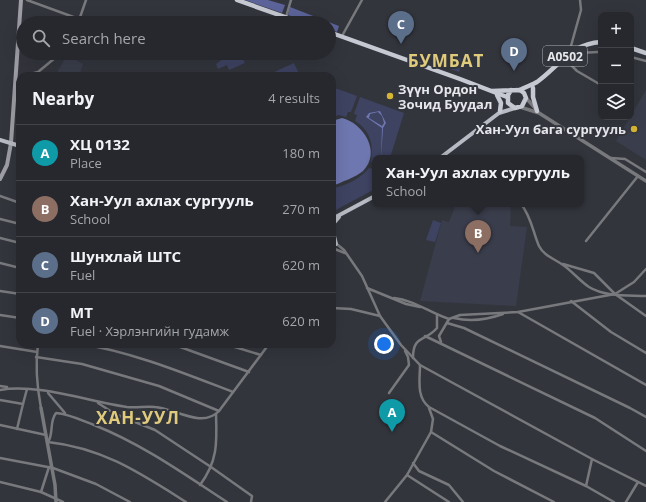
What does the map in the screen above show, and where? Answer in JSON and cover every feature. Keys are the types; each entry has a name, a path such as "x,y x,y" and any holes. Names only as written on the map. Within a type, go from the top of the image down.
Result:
{"highway":[{"path":"238,0 283,16"},
{"path":"336,35 490,91 507,99 510,105 517,107"},
{"name":"A0502","path":"511,90 520,90 536,82 569,53 584,46 598,43"},
{"path":"634,49 646,53"},
{"name":"A0502","path":"517,107 524,103 525,97 536,82"},
{"path":"533,88 533,96 538,112"},
{"path":"490,91 511,90 507,99"},
{"path":"520,90 525,97"},
{"path":"496,94 501,103 499,112"}],"main road":[{"path":"21,0 21,16"},
{"path":"20,60 20,72"},
{"path":"444,155 499,112 507,99"},
{"path":"0,179 5,168 11,143 16,106"},
{"path":"499,112 517,107"},
{"path":"0,140 16,145"},
{"path":"336,218 372,198"},
{"path":"336,221 339,217"}],"street":[{"path":"27,0 71,16"},
{"path":"80,16 86,0"},
{"path":"286,16 291,0"},
{"path":"342,37 362,0"},
{"path":"569,53 581,10 580,0"},
{"path":"598,52 581,54 573,60 571,65 577,71 598,83"},
{"path":"634,58 646,61"},
{"path":"38,72 53,60"},
{"path":"525,97 538,112 646,181"},
{"path":"517,107 538,112"},
{"path":"611,158 625,159 646,172"},
{"path":"0,167 5,168"},
{"path":"586,241 638,176"},
{"path":"0,196 16,202"},
{"path":"522,207 536,234 540,246 548,256 562,264 588,286 597,291 646,296"},
{"path":"0,218 16,223"},
{"path":"0,238 16,242"},
{"path":"336,244 348,256 367,288 380,316 408,357 409,365 389,393"},
{"path":"336,250 348,256"},
{"path":"0,263 16,267"},
{"path":"562,264 594,274 615,294 646,316"},
{"path":"454,318 460,315 487,312 518,312 615,294 634,282 646,269"},
{"path":"367,288 406,304 421,307 448,319 489,319 506,313"},
{"path":"0,291 16,293"},
{"path":"572,301 611,332 646,354"},
{"path":"336,308 351,309 380,316"},
{"path":"518,312 646,384"},
{"path":"437,315 437,328"},
{"path":"0,316 16,318"},
{"path":"441,343 439,336 448,319"},
{"path":"447,323 464,328 646,417"},
{"path":"437,328 442,330"},
{"path":"413,358 414,345 418,340 437,328"},
{"path":"425,336 595,418 646,451"},
{"path":"401,345 420,365 592,459 646,486"},
{"path":"0,346 37,352"},
{"path":"38,348 36,357 38,390 47,435 56,500"},
{"path":"99,348 167,368 233,392"},
{"path":"183,348 249,372"},
{"path":"238,348 261,355"},
{"path":"0,386 38,390 129,407 155,407 192,418 204,418 216,414 219,411 266,348"},
{"path":"36,357 82,364 159,386 219,411"},
{"path":"420,365 419,392 425,404 429,407 500,446 586,486 614,502"},
{"path":"0,390 11,388"},
{"path":"17,429 27,389"},
{"path":"48,392 66,414"},
{"path":"0,400 23,404"},
{"path":"96,401 115,414 155,430 212,467 252,496 251,502"},
{"path":"385,502 407,475 431,432 434,420 429,407"},
{"path":"48,442 51,437 52,418 56,413 66,414 108,430 158,457 227,502"},
{"path":"200,485 212,467 217,445 216,414"},
{"path":"0,425 47,435"},
{"path":"431,432 494,471 554,502"},
{"path":"48,442 72,445 98,452 145,476 186,502"},
{"path":"0,458 51,467 96,484 130,502"},
{"path":"586,486 592,459"},
{"path":"413,463 419,470 449,485 463,502"},
{"path":"41,492 51,467"},
{"path":"407,475 449,502"},
{"path":"0,482 41,492 63,502"},
{"path":"626,502 638,482"}],"shaded area":[{"path":"245,0 268,0 285,5 282,13"},
{"path":"290,7 313,16 291,16 288,15"},
{"path":"336,25 339,26 336,32"},
{"path":"456,56 464,61 459,72 450,69"},
{"path":"64,60 76,60 83,64 80,72 57,72"},
{"path":"221,60 244,60 245,63 229,70 227,65 218,69 216,64"},
{"path":"294,63 298,72 274,72"},
{"path":"336,88 357,96 351,112 348,112 346,117 336,116"},
{"name":"Хан-Уул бага сургууль","path":"646,90 646,160 616,141 628,120 634,120 634,110"},
{"path":"360,97 404,113 391,155 372,155 370,138 364,129 355,121 357,115 354,114"},
{"path":"380,111 386,123 383,128 381,155 382,128 366,117 369,113","holes":["378,112 382,116 384,123 382,126 369,118 370,114"]},
{"path":"342,118 350,121 363,132 368,139 371,155 363,171 336,184 336,120"},
{"path":"369,168 372,169 372,191 336,210 336,187 347,184 362,175"},
{"path":"455,207 511,207 510,226 527,227 516,306 420,301 442,220 449,222"},
{"path":"433,220 441,223 435,242 426,240"}],"place":[{"name":"Шунхлай ШТС","path":"401,44"},
{"name":"MT","path":"514,71"},
{"name":"Зүүн Ордон Зочид Буудал","path":"390,96"},
{"name":"Хан-Уул бага сургууль","path":"634,129"},
{"name":"Хан-Уул ахлах сургууль","path":"478,253"},
{"name":"ХЦ 0132","path":"392,432"}],"district":[{"name":"БУМБАТ","path":"446,60"},
{"name":"ХАН-УУЛ","path":"138,417"}]}
